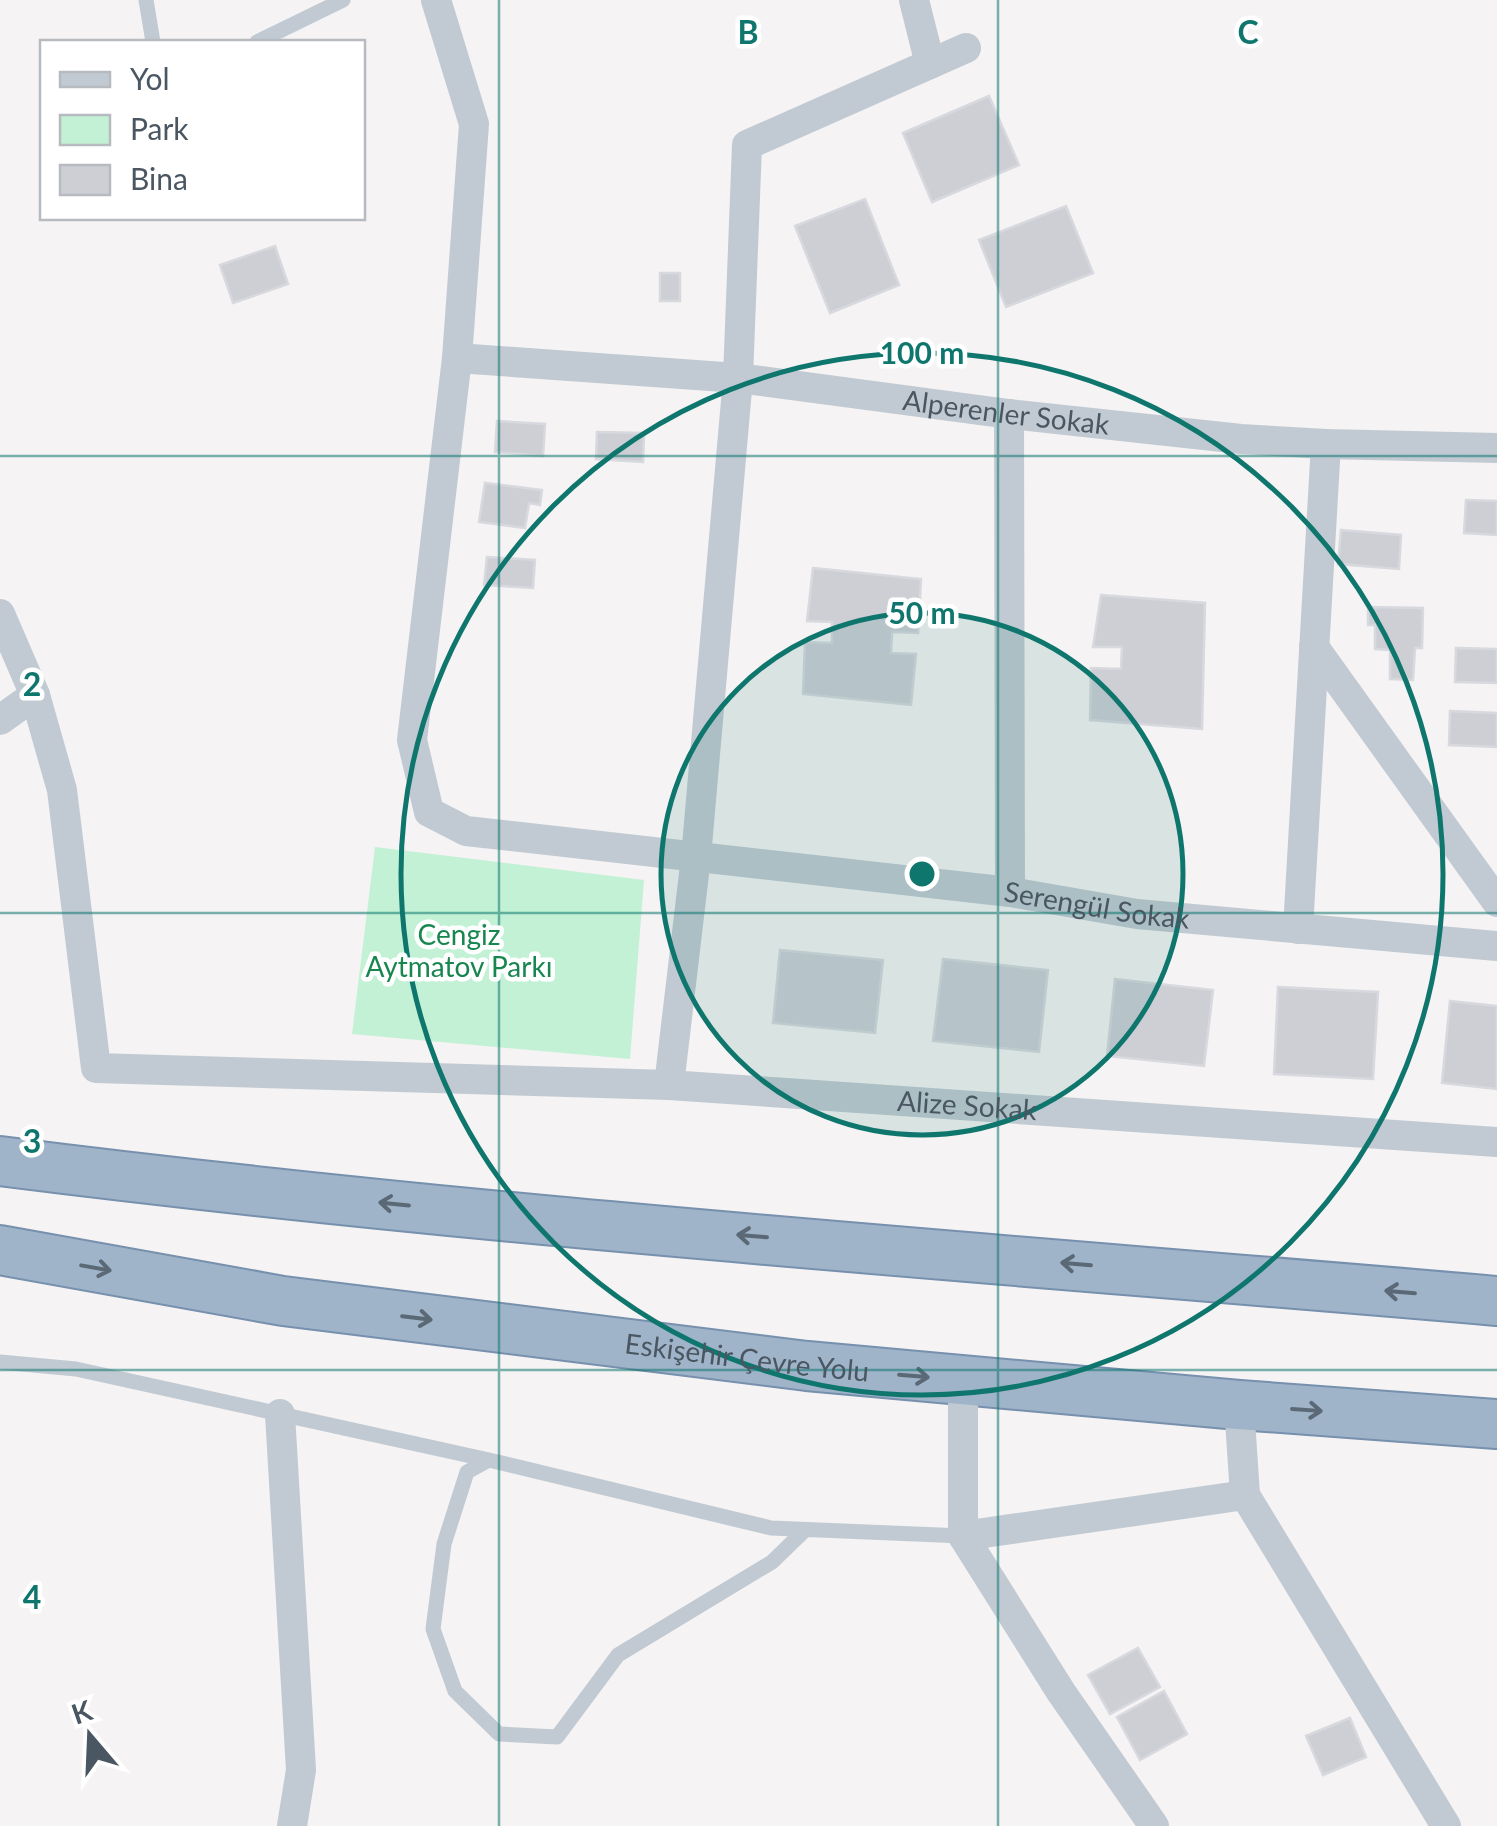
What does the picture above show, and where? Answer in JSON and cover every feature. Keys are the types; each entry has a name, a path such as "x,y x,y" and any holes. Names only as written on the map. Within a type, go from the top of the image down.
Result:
{"highway":[{"path":"0,1161 555,1220 1497,1301"},
{"name":"Eskişehir Çevre Yolu","path":"0,1250 283,1301 788,1364 1239,1406 1497,1424"}],"street":[{"name":"Serengül Sokak","path":"436,0 474,124 457,358 412,740 429,812 466,831 1010,892 1138,914 1497,946"},
{"path":"914,0 930,64"},
{"path":"670,1085 696,857 738,378 747,145 966,48"},
{"name":"Alperenler Sokak","path":"457,358 738,378 1009,414 1326,444 1497,448"},
{"path":"1009,414 1010,892"},
{"path":"1298,929 1326,444"},
{"path":"0,614 35,696 0,720"},
{"path":"1314,647 1497,902"},
{"name":"Alize Sokak","path":"35,696 62,790 96,1068 670,1085 1497,1142"},
{"path":"963,1380 963,1536 1061,1692 1154,1826"},
{"path":"1239,1406 1245,1494 1446,1826"},
{"path":"280,1414 301,1770 292,1826"},
{"path":"963,1536 1245,1494"}],"lane":[{"path":"146,0 154,40"},
{"path":"261,40 343,0"},
{"path":"0,1362 76,1369 489,1460 770,1528 963,1536"},
{"path":"489,1460 468,1472 444,1544 433,1629 455,1691 498,1734 557,1737 618,1656 772,1562 805,1530"}],"green space":[{"name":"Cengiz Aytmatov Parkı","path":"375,847 644,880 630,1059 352,1034"}],"building":[{"path":"989,96 1019,165 932,202 903,133"},
{"path":"865,199 899,285 830,313 795,226"},
{"path":"1066,206 1093,273 1006,307 979,240"},
{"path":"275,246 288,284 233,303 220,265"},
{"path":"660,273 680,273 680,301 660,301"},
{"path":"497,421 545,424 543,456 495,452"},
{"path":"597,432 644,433 643,462 596,459"},
{"path":"485,483 542,490 540,505 529,503 525,528 479,522"},
{"path":"1466,500 1497,501 1497,535 1464,533"},
{"path":"1341,530 1401,535 1399,569 1338,564"},
{"path":"487,557 535,560 533,588 484,585"},
{"path":"813,568 921,579 918,633 892,632 891,653 916,654 911,705 803,694 805,642 832,643 832,622 807,621"},
{"path":"1101,595 1205,603 1202,729 1090,720 1091,668 1121,669 1122,647 1093,647"},
{"path":"1368,607 1423,608 1422,648 1415,648 1413,680 1390,679 1390,650 1375,649 1375,625 1368,625"},
{"path":"1456,648 1497,649 1497,683 1455,682"},
{"path":"1450,711 1497,713 1497,747 1449,745"},
{"path":"780,950 883,960 875,1033 773,1023"},
{"path":"943,959 1048,970 1039,1052 933,1041"},
{"path":"1115,979 1213,990 1204,1066 1107,1056"},
{"path":"1278,987 1378,992 1373,1079 1274,1074"},
{"path":"1450,1001 1497,1006 1497,1089 1442,1083"},
{"path":"1138,1648 1160,1687 1110,1714 1088,1675"},
{"path":"1164,1691 1187,1734 1140,1760 1117,1717"},
{"path":"1350,1718 1366,1757 1323,1775 1306,1736"}]}
